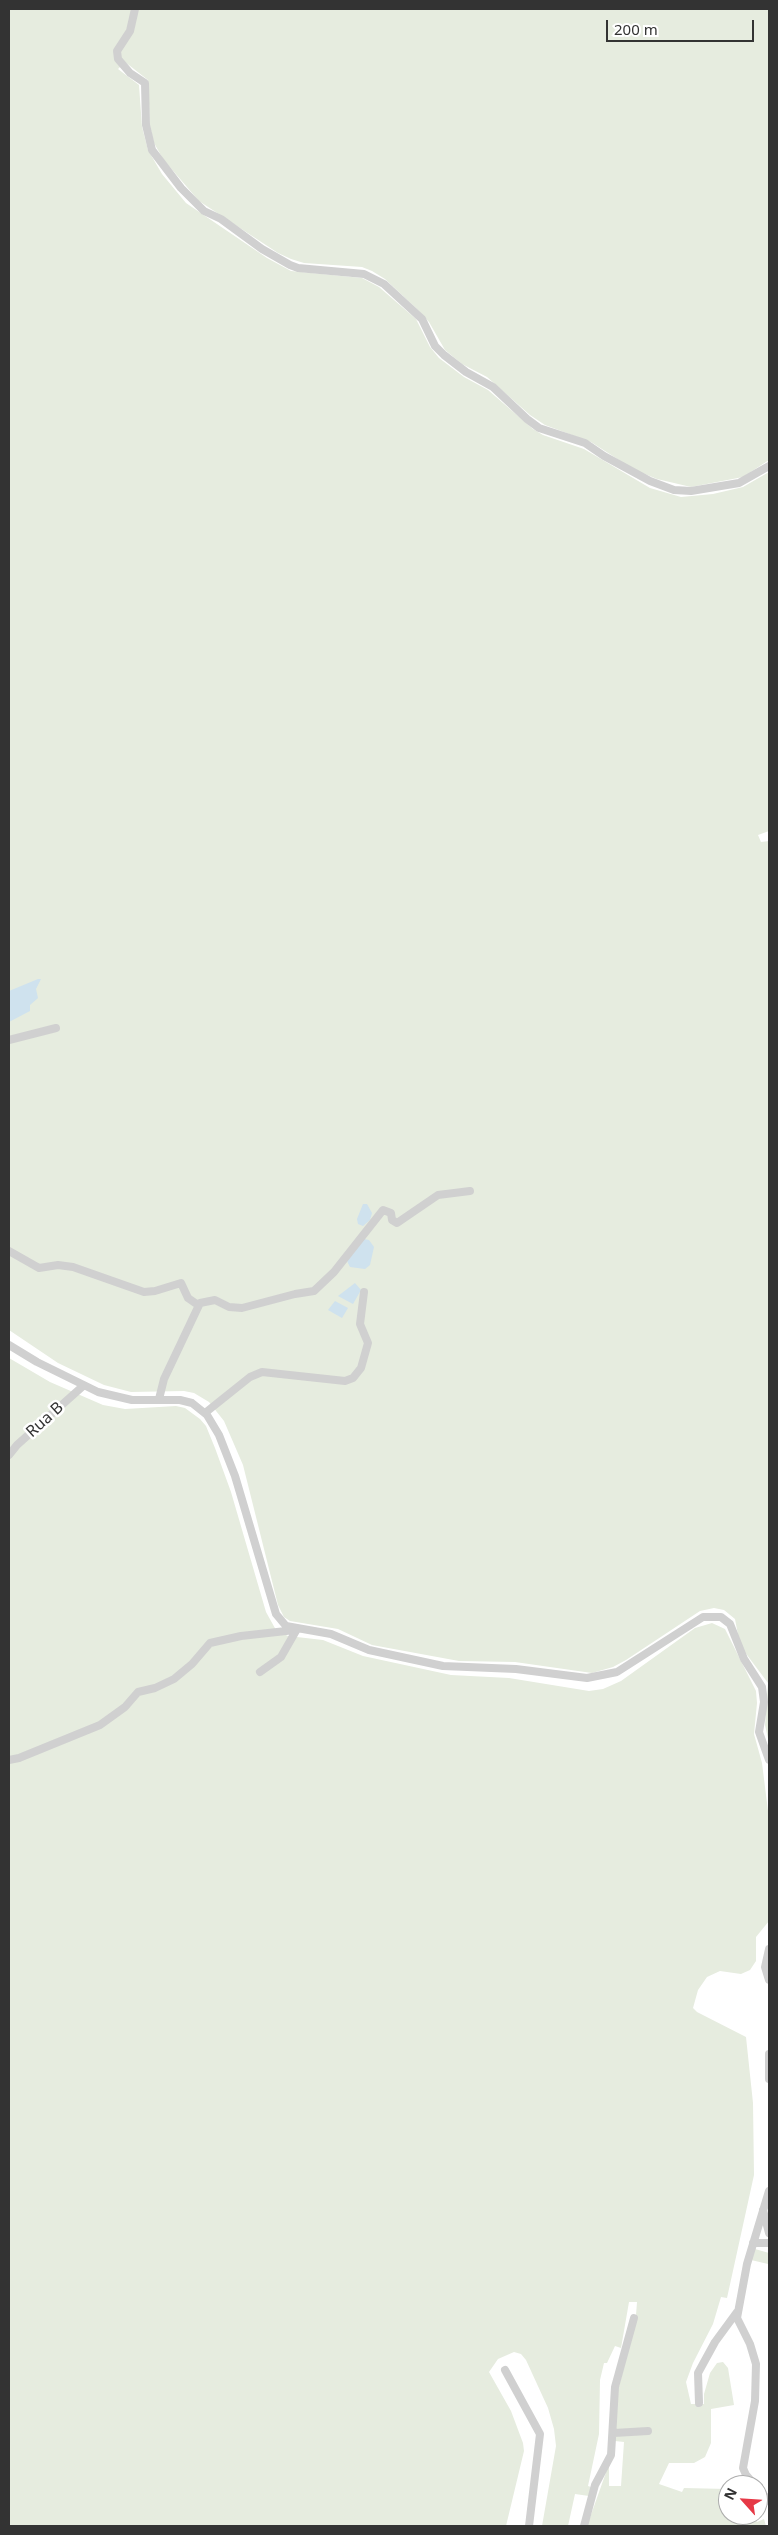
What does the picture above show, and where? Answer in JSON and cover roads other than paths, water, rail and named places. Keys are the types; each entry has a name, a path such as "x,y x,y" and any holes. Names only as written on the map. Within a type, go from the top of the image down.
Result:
{"street":[{"path":"135,9 130,32 117,51 118,59 130,73 145,83 146,125 152,150 181,188 204,211 221,218 255,245 290,265 298,268 364,274 384,284 422,319 435,346 444,355 466,372 493,386 527,420 539,428 585,443 604,456 650,481 674,490 691,492 739,483 769,466"},
{"path":"9,1040 56,1028"},
{"path":"159,1399 164,1379 190,1327 198,1305 202,1302 215,1300 229,1307 242,1308 314,1291 334,1272 383,1210 391,1212 392,1220 397,1223 438,1195 470,1190"},
{"path":"9,1251 39,1268 58,1265 73,1267 144,1292 181,1283 188,1298 198,1305"},
{"path":"204,1413 256,1374 271,1372 345,1381 356,1376 368,1342 360,1324 364,1292"},
{"path":"9,1345 83,1386 122,1399 186,1401 204,1413 219,1435 235,1476 276,1614 286,1626 331,1634 369,1650 443,1666 516,1670 587,1678 617,1672 703,1617 722,1617 730,1624 744,1659 762,1687 764,1702 759,1732 769,1755"},
{"name":"Rua B","path":"9,1455 17,1445 83,1386"},
{"path":"260,1672 280,1657 297,1629"},
{"path":"9,1760 19,1758 100,1725 125,1707 138,1692 156,1688 174,1679 192,1664 210,1643 241,1636 283,1633 297,1629"},
{"path":"769,1949 765,1967 769,1980"},
{"path":"768,2058 769,2079"},
{"path":"746,2475 743,2468 755,2401 756,2364 750,2344 738,2324 738,2310 753,2243 769,2191"},
{"path":"763,2210 769,2233"},
{"path":"753,2243 769,2243"},
{"path":"699,2403 698,2373 715,2342 738,2310"},
{"path":"584,2526 595,2485 611,2455 614,2433 615,2387 634,2318"},
{"path":"505,2370 540,2434 529,2526"},
{"path":"614,2433 648,2431"}],"water":[{"path":"41,979 36,989 38,998 30,1005 30,1011 9,1022 9,991"},
{"path":"363,1204 367,1204 372,1213 370,1220 363,1226 358,1224 357,1219"},
{"path":"364,1239 369,1240 374,1247 370,1265 365,1269 350,1267 347,1261"},
{"path":"355,1283 361,1290 353,1304 338,1296"},
{"path":"335,1301 348,1308 342,1318 328,1310"}]}
